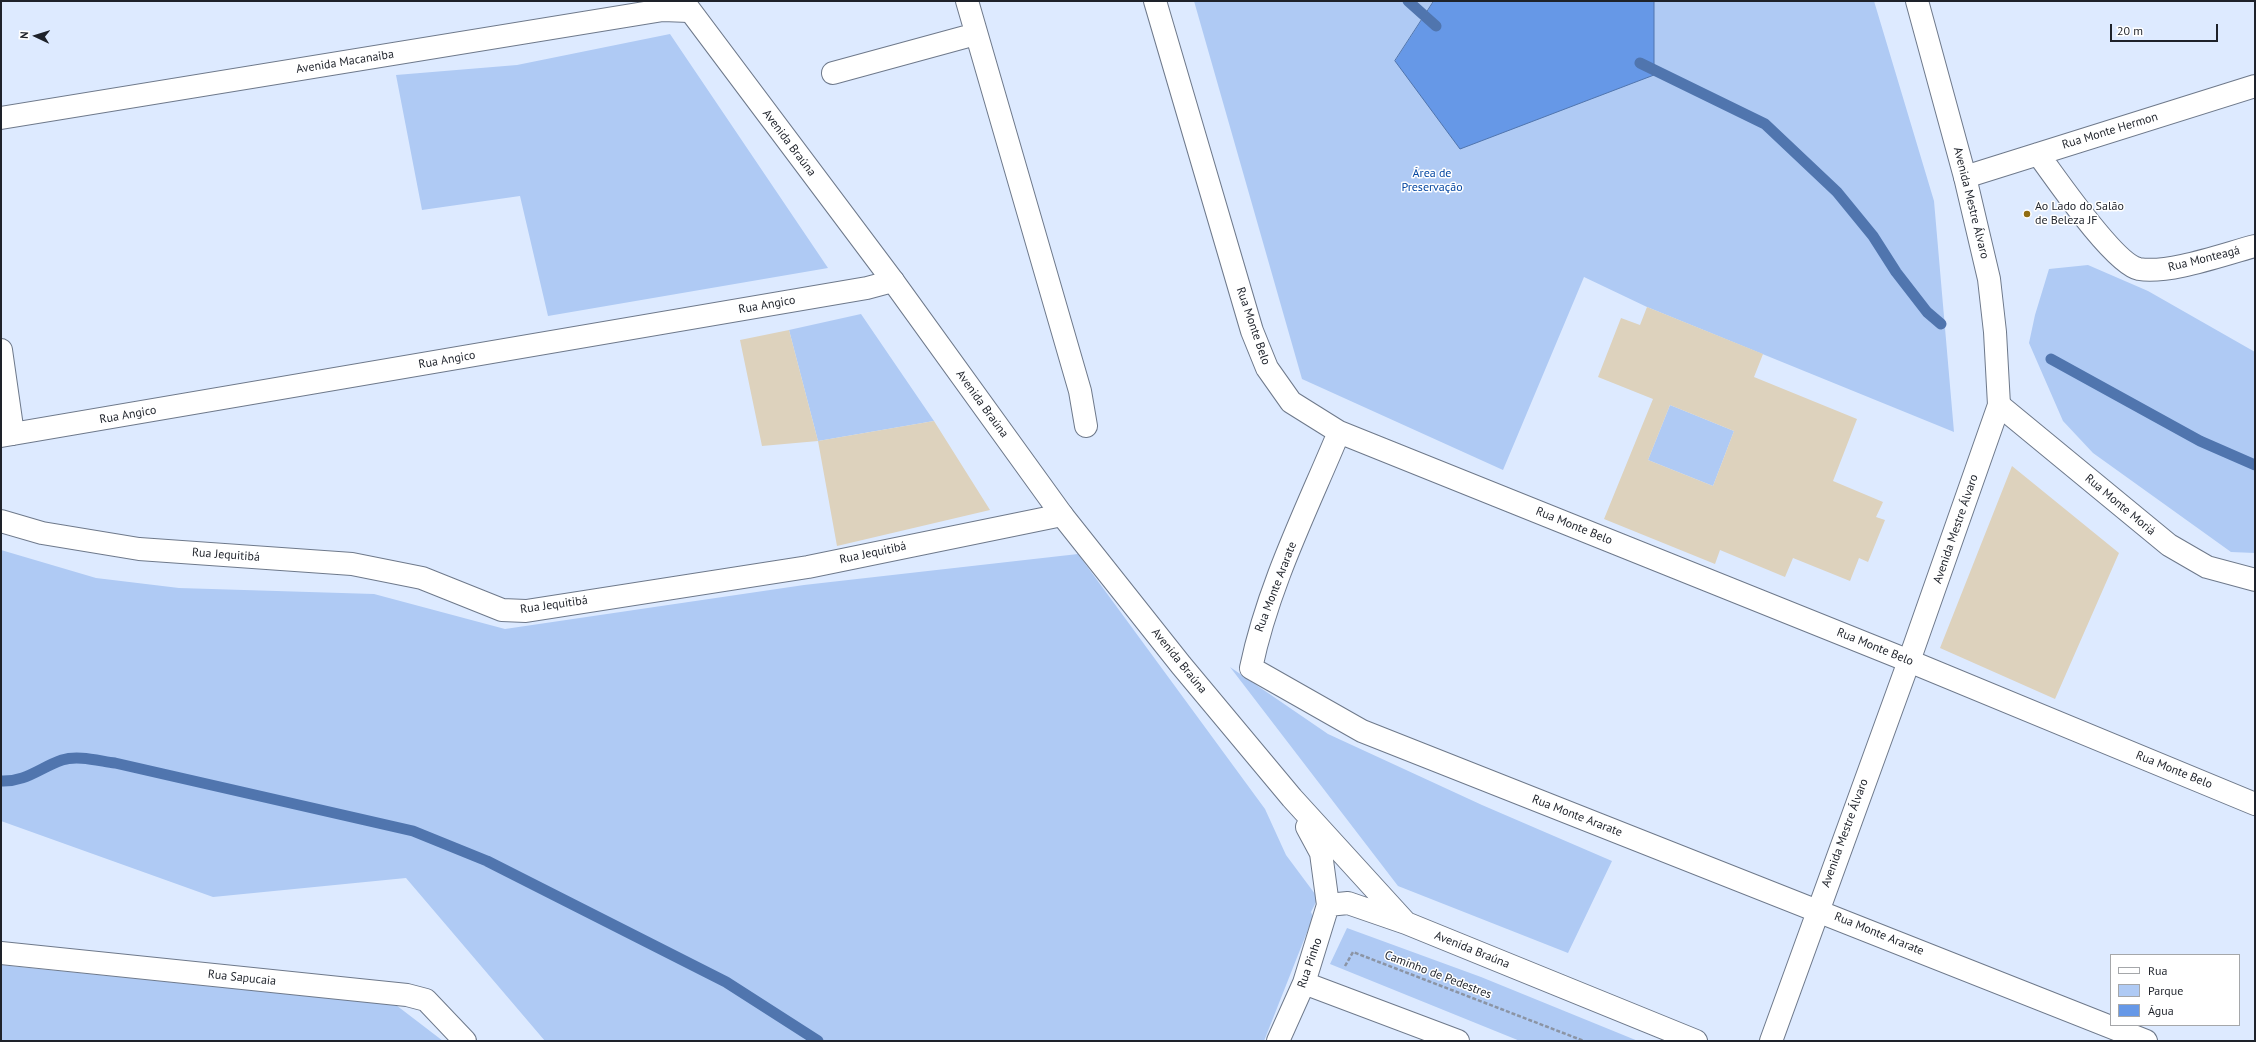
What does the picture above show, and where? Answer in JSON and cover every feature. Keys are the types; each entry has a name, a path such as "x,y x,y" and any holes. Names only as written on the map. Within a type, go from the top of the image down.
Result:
{"street":[{"path":"967,1 1080,391 1086,426"},
{"name":"Rua Monte Belo","path":"1155,1 1252,331 1267,368 1291,402 1339,432 1909,661 2255,804"},
{"name":"Avenida Mestre Álvaro","path":"1771,1041 1817,910 1909,661 1999,405 1995,332 1989,279 1965,177 1917,1"},
{"name":"Avenida Macanaiba","path":"1,118 686,6"},
{"name":"Avenida Braúna","path":"686,6 893,281 1062,515 1181,664 1292,798 1406,923 1696,1041"},
{"path":"832,73 976,34"},
{"name":"Rua Monte Hermon","path":"1965,177 2255,86"},
{"name":"Rua Monteagá","path":"2038,154 2101,236 2120,257 2138,269 2162,270 2255,246"},
{"name":"Rua Angico","path":"7,435 867,288 893,281"},
{"path":"1,350 7,435"},
{"name":"Rua Monte Moriá","path":"1999,405 2169,545 2207,567 2255,580"},
{"name":"Rua Monte Ararate","path":"1339,432 1271,594 1258,634 1251,668 1281,683 1362,731 2146,1041"},
{"name":"Rua Jequitibá","path":"1,521 42,533 139,549 352,564 422,578 502,610 526,611 808,567 1062,515"},
{"name":"Avenida Braúna","path":"1292,798 1321,853 1328,905"},
{"path":"1328,905 1348,903 1406,923"},
{"name":"Rua Pinho","path":"1278,1041 1304,983 1328,905"},
{"name":"Rua Sapucaia","path":"1,953 407,995 426,1000 465,1041"},
{"path":"1304,983 1458,1041"}],"path":[{"name":"Caminho de Pedestres","path":"1331,993 1353,952 1584,1041"}],"green space":[{"name":"Área de Preservação","path":"1194,1 1874,1 1934,201 1954,432 1647,307 1584,277 1503,470 1302,379"},
{"path":"670,34 828,268 548,316 520,196 422,210 396,75 517,65"},
{"path":"2088,265 2148,291 2255,352 2255,553 2231,552 2093,453 2063,421 2029,343 2035,315 2049,269"},
{"path":"861,314 934,421 818,441 789,330"},
{"path":"1670,405 1734,431 1713,486 1648,460"},
{"path":"1,550 96,578 179,588 374,594 505,629 804,585 1078,554 1265,809 1286,855 1318,898 1311,912 1313,917 1264,1041 545,1041 406,878 213,897 1,821"},
{"path":"1230,667 1328,734 1482,805 1612,861 1568,953 1398,886"},
{"path":"1347,928 1481,977 1638,1041 1520,1041 1330,964"},
{"path":"1,965 396,1005 443,1041 1,1041"}],"water":[{"path":"1434,1 1654,1 1654,75 1460,149 1395,61"}],"building":[{"path":"1647,307 1763,354 1754,377 1857,419 1833,481 1883,502 1876,517 1885,520 1868,562 1859,558 1850,581 1793,558 1785,577 1720,550 1715,564 1604,519 1653,399 1598,377 1621,318 1640,325","holes":["1670,405 1734,431 1713,486 1648,460"]},
{"path":"789,330 818,441 762,446 740,340"},
{"path":"934,421 990,510 837,546 818,441"},
{"path":"2012,466 2119,553 2055,699 1940,648"}],"waterway":[{"path":"1408,1 1436,26"},
{"path":"1640,63 1765,124 1837,192 1873,236 1896,272 1927,312 1941,324"},
{"path":"2051,359 2200,441 2255,465"},
{"path":"1,781 10,781 25,777 62,760 75,758 88,759 115,763 413,831 487,861 726,982 818,1041"}],"place":[{"name":"Ao Lado do Salão de Beleza JF","path":"2027,214"}]}
